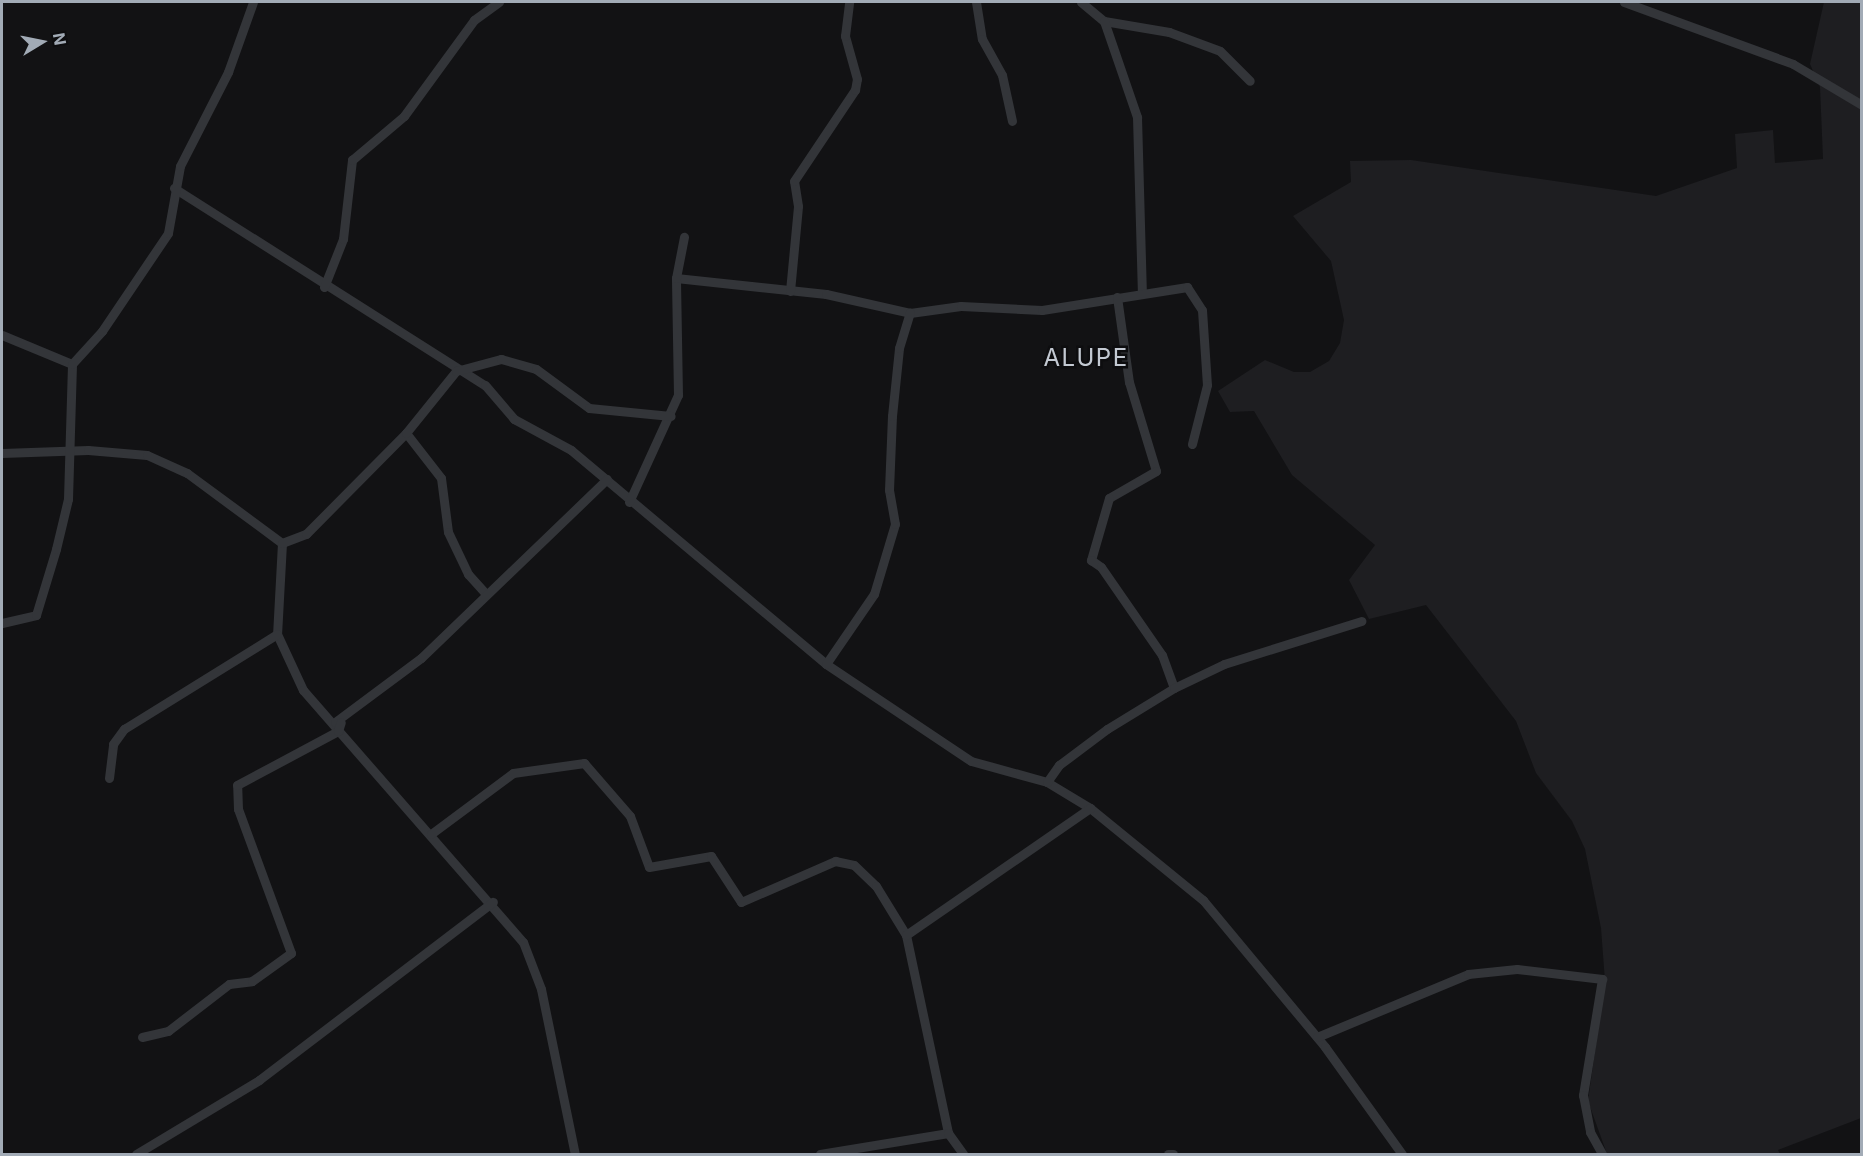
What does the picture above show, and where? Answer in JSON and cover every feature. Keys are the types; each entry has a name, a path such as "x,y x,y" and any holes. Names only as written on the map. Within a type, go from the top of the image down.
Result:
{"street":[{"path":"2,623 36,615 68,499 72,364 156,257 168,233 174,188 228,72 253,2"},
{"path":"324,287 343,239 352,160 404,116 474,20 499,2"},
{"path":"790,291 798,206 794,182 855,90 857,79 845,36 849,2"},
{"path":"976,2 982,39 1002,75 1012,121"},
{"path":"1081,2 1104,21 1169,32 1220,51 1250,81"},
{"path":"1624,2 1793,64 1862,105"},
{"path":"1104,21 1137,117 1142,291"},
{"path":"174,188 324,287 485,386 514,419 571,450 607,479 629,502 826,664 971,761 1047,782 1090,808 1203,900 1317,1037 1402,1155"},
{"path":"629,502 671,416 678,382 676,278 684,237"},
{"path":"676,278 790,291 910,313 961,306 1042,310 1142,291 1187,286 1202,310 1207,385 1192,444"},
{"path":"1118,297 1129,382 1155,471 1109,498 1090,560 1101,567 1162,655 1174,688"},
{"path":"826,664 874,594 896,524 889,490 892,416 899,348 910,313"},
{"path":"2,335 72,364"},
{"path":"282,543 306,534 406,433 456,370 501,358 536,369 589,408 671,416"},
{"path":"406,433 441,478 448,532 468,574 486,594"},
{"path":"2,453 68,452 147,455 187,473 282,543"},
{"path":"142,1036 168,1031 229,984 252,981 291,953 238,809 237,785 339,726 421,658 607,479"},
{"path":"282,543 277,633 303,690 327,723 339,726 431,834 493,902 523,942 541,989 575,1155"},
{"path":"1047,782 1059,765 1107,729 1174,688 1224,664 1361,621"},
{"path":"109,778 112,744 124,729 277,633"},
{"path":"431,834 513,773 584,763 630,816 649,867 711,856 741,902 844,861 876,886 906,935 948,1133 963,1155"},
{"path":"906,935 1090,808"},
{"path":"136,1155 259,1080 493,902"},
{"path":"1317,1037 1468,974 1517,969 1602,980 1583,1095 1590,1132 1602,1155"},
{"path":"820,1155 948,1133"},
{"path":"1168,1155 1173,1155"}],"shaded area":[{"path":"1824,2 1861,2 1861,1118 1778,1150 1780,1154 1607,1154 1588,1101 1605,981 1601,928 1585,849 1572,821 1536,773 1516,721 1426,605 1369,619 1349,580 1375,545 1292,475 1254,411 1230,412 1218,391 1265,360 1294,372 1310,372 1329,361 1340,343 1344,320 1331,261 1293,216 1351,182 1350,161 1411,160 1656,196 1737,168 1735,134 1773,130 1775,163 1823,159 1820,87 1810,64"}],"district":[{"name":"ALUPE","path":"1086,358"}]}
